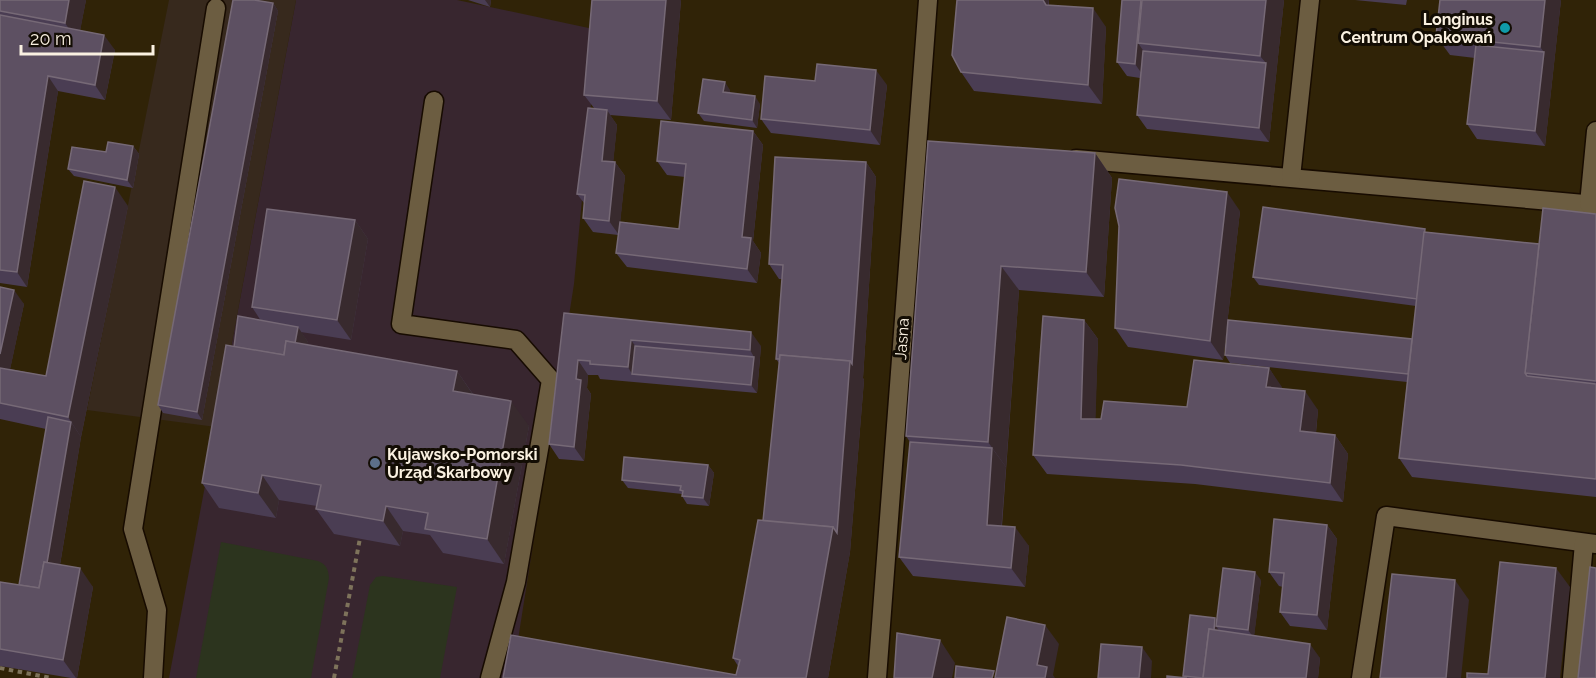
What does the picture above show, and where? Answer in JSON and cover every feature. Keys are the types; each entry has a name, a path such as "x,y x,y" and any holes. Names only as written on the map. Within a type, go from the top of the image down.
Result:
{"street":[{"name":"Jasna","path":"877,678 928,0"},
{"path":"1291,177 1310,0"},
{"path":"153,678 157,610 133,529 216,8"},
{"path":"434,101 401,324 516,340 551,380 516,582 490,678"},
{"path":"1057,157 1593,205 1596,131"},
{"path":"916,144 934,145"},
{"path":"1361,678 1386,516 1590,544 1572,678"}],"path":[{"path":"334,678 360,538"},
{"path":"0,668 51,678"}],"shaded area":[{"path":"169,0 296,0 216,427 87,410"},
{"path":"296,0 457,0 598,30 574,284 512,678 169,678"}],"green space":[{"path":"221,542 318,561 326,568 329,578 311,678 196,678"},
{"path":"383,576 457,587 440,678 352,678 370,585 376,577"}],"building":[{"path":"0,0 69,0 65,23 0,11"},
{"path":"233,0 273,3 197,412 158,405"},
{"path":"592,0 666,0 657,101 584,95"},
{"path":"957,0 1043,0 1046,5 1093,8 1088,85 961,72 952,55"},
{"path":"1122,0 1141,0 1135,64 1117,62"},
{"path":"1142,0 1266,0 1260,56 1138,43"},
{"path":"1440,0 1545,0 1540,47 1436,36"},
{"path":"0,15 104,35 95,85 48,76 17,272 0,270"},
{"path":"1476,45 1544,52 1535,131 1467,124"},
{"path":"1143,51 1266,63 1259,128 1137,115"},
{"path":"817,64 876,70 870,130 761,119 765,76 815,81"},
{"path":"703,79 725,82 723,92 755,96 752,120 698,113"},
{"path":"588,108 607,110 602,161 615,162 609,221 583,218 585,195 577,194"},
{"path":"661,121 753,131 742,237 751,238 747,269 616,253 620,222 679,229 686,164 657,161"},
{"path":"928,141 1095,153 1086,272 1001,266 988,442 906,436"},
{"path":"108,142 133,146 127,180 68,169 72,147 106,152"},
{"path":"775,157 866,162 852,364 850,361 780,355 780,359 776,359 783,265 769,264"},
{"path":"1119,179 1227,192 1210,341 1115,328 1119,226 1115,208"},
{"path":"84,181 115,187 68,417 0,403 0,368 46,376"},
{"path":"1263,207 1425,229 1417,299 1253,277"},
{"path":"1543,208 1596,214 1596,381 1525,373"},
{"path":"267,209 355,220 337,320 252,307"},
{"path":"1424,232 1539,244 1525,373 1527,376 1596,384 1596,479 1399,458"},
{"path":"0,287 14,290 0,354"},
{"path":"564,313 751,332 750,350 631,340 628,367 590,364 590,361 578,360 576,379 581,380 574,447 549,444"},
{"path":"238,316 298,327 295,343 286,341 284,355 234,347"},
{"path":"1043,316 1084,320 1081,419 1101,419 1104,401 1187,407 1194,360 1269,368 1266,387 1305,391 1300,431 1335,435 1330,483 1181,465 1033,455"},
{"path":"1228,320 1412,339 1408,374 1225,355"},
{"name":"Kujawsko-Pomorski Urząd Skarbowy","path":"286,341 457,371 453,391 511,401 487,539 425,529 428,513 386,506 383,521 316,509 321,485 262,475 258,493 202,483 226,345 284,355"},
{"path":"635,346 754,357 751,385 632,374"},
{"path":"780,355 850,361 837,533 833,527 763,521"},
{"path":"48,417 71,422 47,563 44,562 39,588 19,585"},
{"path":"910,442 992,448 987,525 1015,527 1011,568 899,557"},
{"path":"624,457 708,465 703,498 682,496 681,486 622,480"},
{"path":"1274,519 1327,525 1317,615 1280,612 1284,573 1269,572"},
{"path":"758,520 833,527 806,678 503,678 511,635 736,675 740,660 733,658"},
{"path":"44,562 80,568 63,660 0,649 0,582 39,588"},
{"path":"1500,562 1556,568 1545,678 1467,678 1467,673 1488,674"},
{"path":"1590,567 1596,568 1596,678 1578,678"},
{"path":"1223,568 1255,572 1248,630 1216,626"},
{"path":"1392,574 1455,580 1446,678 1380,678"},
{"path":"1190,615 1215,618 1214,630 1209,629 1203,678 1183,676"},
{"path":"1007,617 1045,625 1037,665 1047,667 1045,678 995,678"},
{"path":"1209,629 1310,644 1306,678 1203,678"},
{"path":"897,633 940,640 932,678 894,678"},
{"path":"1101,644 1142,647 1139,678 1098,678"},
{"path":"956,666 994,671 992,678 955,678"}],"place":[{"name":"Longinus Centrum Opakowań","path":"1505,28"},
{"name":"Kujawsko-Pomorski Urząd Skarbowy","path":"375,463"}]}
